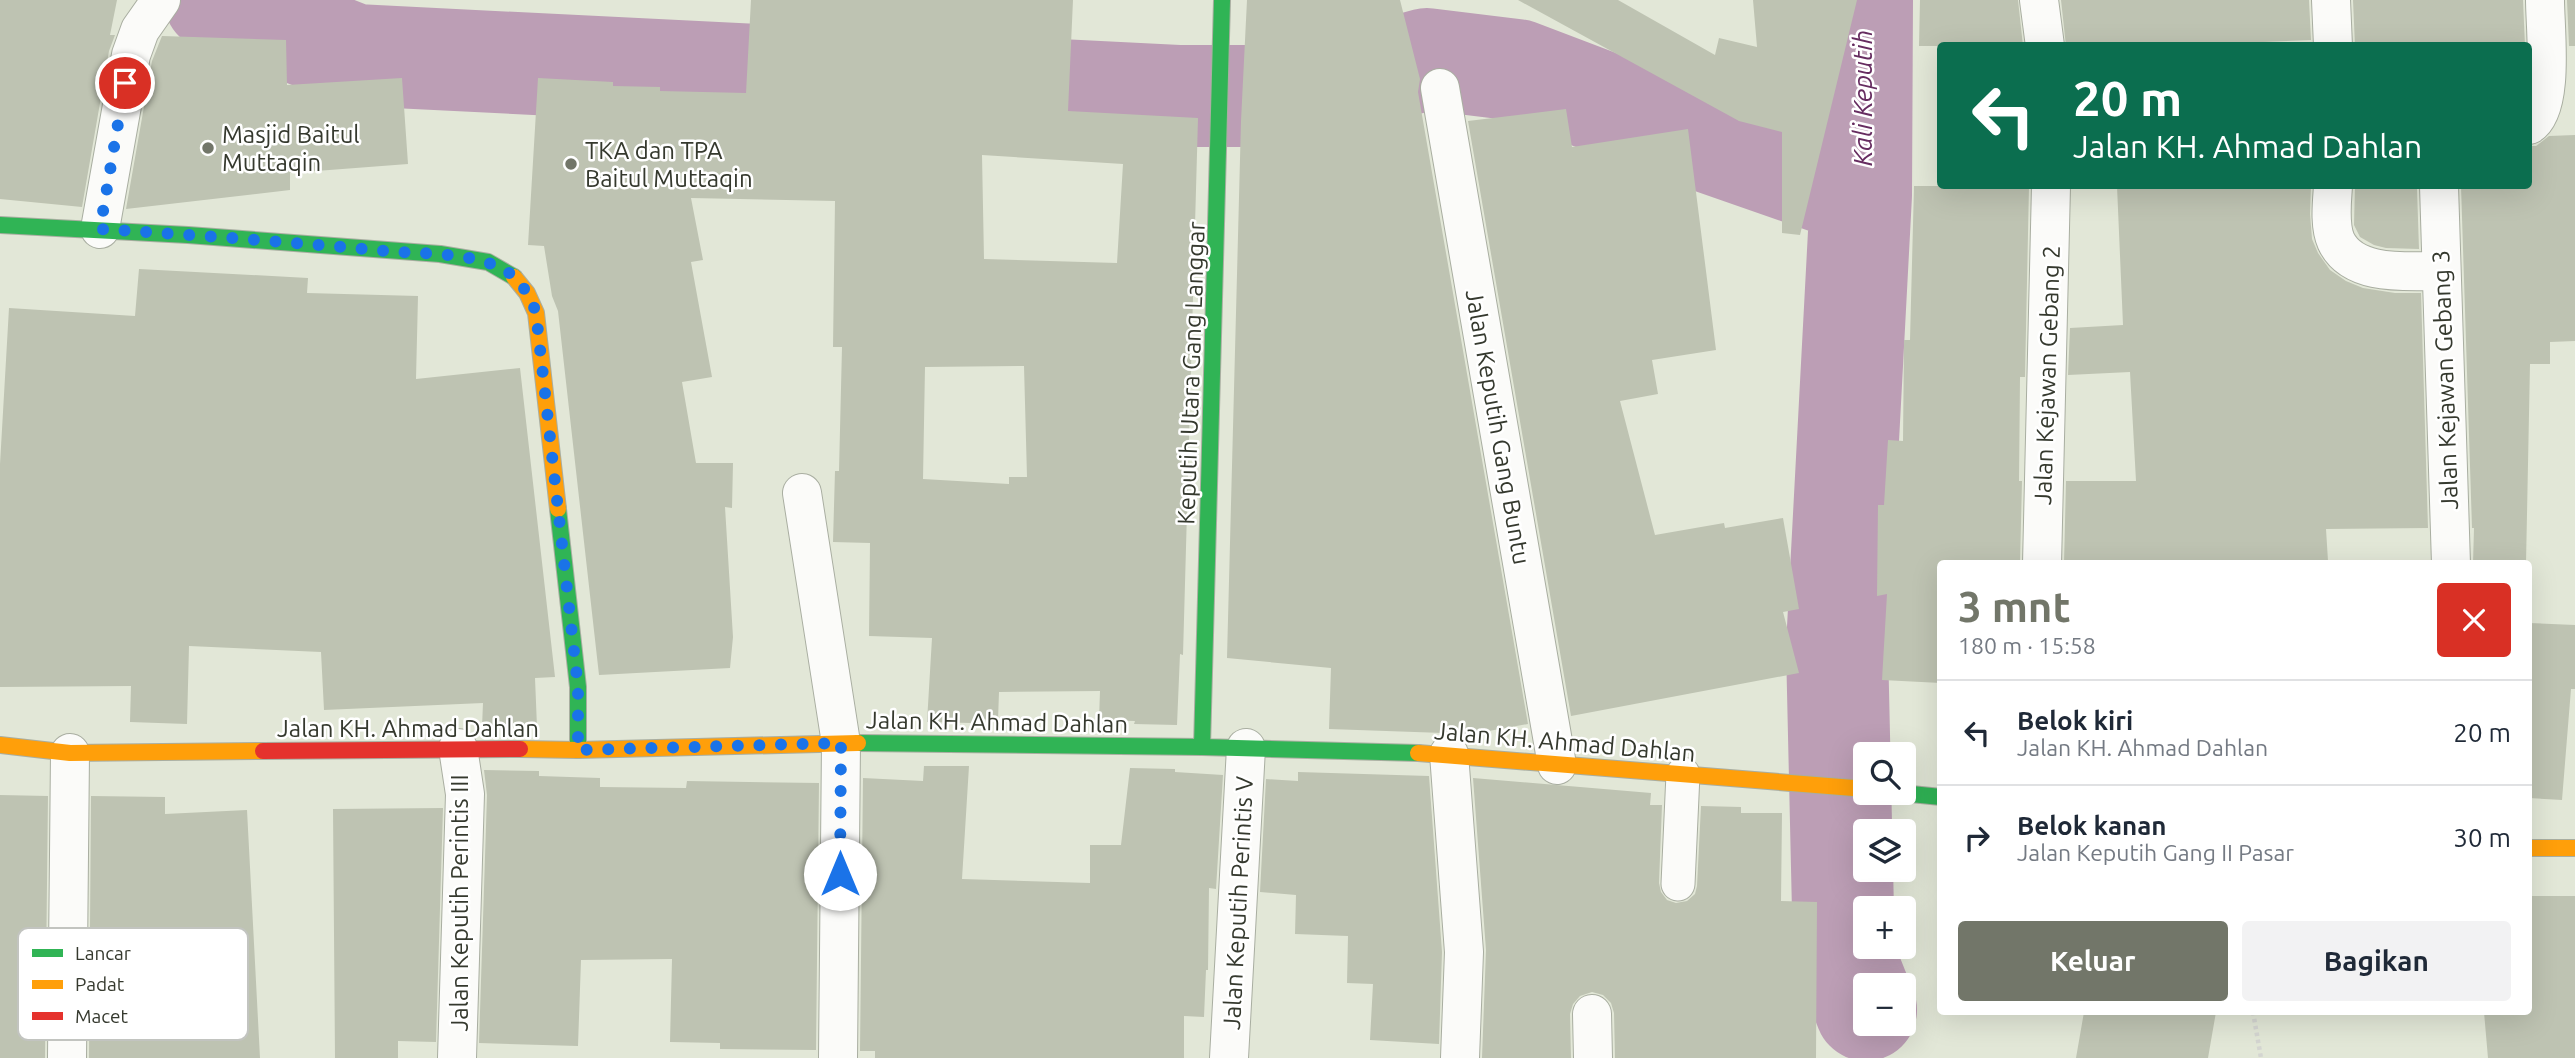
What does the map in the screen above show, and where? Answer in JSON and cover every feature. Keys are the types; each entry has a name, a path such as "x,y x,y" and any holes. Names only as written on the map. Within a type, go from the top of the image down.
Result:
{"street":[{"name":"Keputih Utara Gang Langgar","path":"1202,747 1222,0"},
{"path":"2039,0 2044,42"},
{"path":"2331,0 2333,42"},
{"path":"2532,123 2539,114 2546,89 2545,0"},
{"path":"100,229 131,55 151,15"},
{"name":"Jalan Keputih Gang Buntu","path":"1440,88 1557,765"},
{"name":"Jalan Kejawan Gebang 2","path":"2042,560 2051,189"},
{"path":"2333,189 2335,239 2347,258 2382,270 2441,271"},
{"name":"Jalan Kejawan Gebang 3","path":"2438,191 2451,560"},
{"path":"0,225 276,240 462,258 502,269 517,280 532,301 536,313 578,687 578,750"},
{"path":"802,493 841,743 838,1058"},
{"name":"Jalan KH. Ahmad Dahlan","path":"0,745 70,753 458,748 578,750 841,743 1246,748 1449,754 1853,788"},
{"name":"Jalan Keputih Perintis III","path":"457,1058 465,794 458,748"},
{"name":"Jalan Keputih Perintis V","path":"1229,1058 1246,748"},
{"path":"69,928 70,753"},
{"path":"1449,754 1464,952 1460,1058"},
{"path":"1916,795 1937,797"},
{"path":"2532,848 2575,848"},
{"path":"1592,1014 1593,1058"},
{"path":"68,1040 68,1058"}],"lane":[{"path":"1678,884 1683,774"}],"path":[{"path":"2253,1015 2260,1058"}],"building":[{"path":"0,0 117,0 110,35 115,35 109,51 82,207 0,199"},
{"path":"751,0 1073,0 1068,111 1198,118 1183,655 1180,654 1177,725 1099,720 1100,691 999,692 998,720 973,719 972,723 927,722 932,638 869,636 870,543 833,542 835,471 839,471 842,347 833,347 835,201 691,198 703,260 691,262 712,377 682,382 696,463 733,463 732,508 725,507 733,637 730,668 599,675 558,311 552,296 544,246 528,245 538,78 613,82 613,86 660,87 660,91 746,93","holes":["982,155 1123,164 1117,263 984,259","1024,366 1027,477 1009,477 1009,484 923,479 925,367"]},
{"path":"1247,0 1400,0 1420,79 1418,92 1528,724 1472,734 1329,729 1331,668 1227,658 1241,121"},
{"path":"1518,0 1618,0 1715,55 1719,38 1757,47 1753,0 1857,0 1800,235 1782,233 1782,132 1739,121"},
{"path":"1920,0 2018,0 2023,42 1937,42 1937,46 1919,46"},
{"path":"2061,0 2309,0 2311,40 2066,42"},
{"path":"2353,0 2523,0 2525,42 2355,42"},
{"path":"2567,0 2575,0 2575,46 2569,46"},
{"name":"Masjid Baitul Muttaqin","path":"162,36 286,40 287,85 402,78 408,164 290,173 290,190 126,209 152,61"},
{"path":"1566,109 1572,147 1688,129 1716,350 1652,360 1658,394 1620,401 1655,535 1724,523 1725,528 1783,518 1799,609 1783,612 1799,673 1571,716 1468,121"},
{"path":"2575,135 2575,341 2550,342 2550,364 2530,364 2526,560 2473,560 2461,189 2532,189 2532,146 2549,136"},
{"path":"1914,186 1937,186 1937,189 2029,189 2025,377 2020,377 2020,560 1937,560 1937,683 1882,680 1887,594 1877,596 1878,505 1884,505 1888,440 1903,441 1904,340 1910,340"},
{"path":"2117,189 2311,189 2312,239 2330,270 2363,288 2395,293 2421,293 2428,528 2326,529 2328,560 2064,560 2066,481 2136,481 2130,372 2068,375 2070,328 2123,325"},
{"path":"2355,189 2417,189 2419,249 2374,245 2360,237 2354,225"},
{"path":"139,269 308,278 307,293 418,296 416,379 520,368 555,677 535,678 537,727 482,727 483,703 324,710 321,652 189,646 187,724 130,722 131,686 0,687 0,464 9,308 135,316"},
{"path":"2532,623 2575,625 2575,689 2571,689 2562,800 2532,798"},
{"path":"924,766 969,766 962,879 1090,883 1090,845 1121,845 1130,768 1175,769 1175,772 1223,775 1216,889 1209,888 1208,970 1204,1017 1184,1016 1184,1058 875,1058 875,1051 860,1051 863,778 923,781"},
{"path":"484,770 539,771 539,776 600,778 600,787 686,788 687,781 819,783 816,1050 720,1049 720,1043 670,1042 672,959 581,960 578,1046 479,1043 487,795"},
{"path":"1298,772 1429,776 1442,952 1439,1044 1370,1040 1373,984 1347,983 1348,936 1295,934 1296,895 1260,892 1266,779 1298,781"},
{"path":"1473,778 1651,793 1650,805 1662,805 1659,883 1661,892 1667,900 1676,903 1687,901 1695,894 1701,806 1741,807 1741,813 1782,813 1781,901 1817,902 1816,1058 1615,1058 1614,1013 1611,1003 1603,995 1592,992 1580,996 1573,1004 1570,1014 1571,1058 1482,1058 1486,950"},
{"path":"0,795 48,796 46,928 18,928 18,1040 45,1040 45,1058 0,1058"},
{"path":"91,796 165,797 165,814 247,810 260,1058 89,1058 89,1040 248,1040 248,928 90,928"},
{"path":"443,808 436,1042 398,1041 398,1058 335,1058 333,809"},
{"path":"2532,896 2575,896 2575,1058 2488,1058 2484,1015 2532,1015"},
{"path":"2083,1015 2215,1015 2208,1058 2076,1058"}],"waterway":[{"path":"215,0 355,55 1178,96 1292,96 1427,59 1517,70 1675,130 1861,195 1837,647 1844,955 1853,978"},
{"name":"Kali Keputih","path":"1861,195 1862,0"}],"traffic: fast":[{"path":"1202,747 1222,0"},
{"path":"0,225 188,235 440,254 488,262 514,277"},
{"path":"558,509 578,687 578,750"},
{"path":"858,743 1202,747 1418,753"},
{"path":"1916,794 1937,797"}],"traffic: slow":[{"path":"514,277 527,293 536,313 558,509"},
{"path":"520,749 858,743"},
{"path":"0,745 70,753 263,751"},
{"path":"1418,753 1853,788"},
{"path":"2532,848 2575,848"}],"traffic: jam":[{"path":"263,751 520,749"}],"place":[{"name":"Masjid Baitul Muttaqin","path":"208,148"},
{"name":"TKA dan TPA Baitul Muttaqin","path":"571,164"}],"route":[{"path":"125,83 100,229 276,240 462,258 502,269 517,280 532,301 536,313 578,687 578,750 841,743 840,874"}]}
